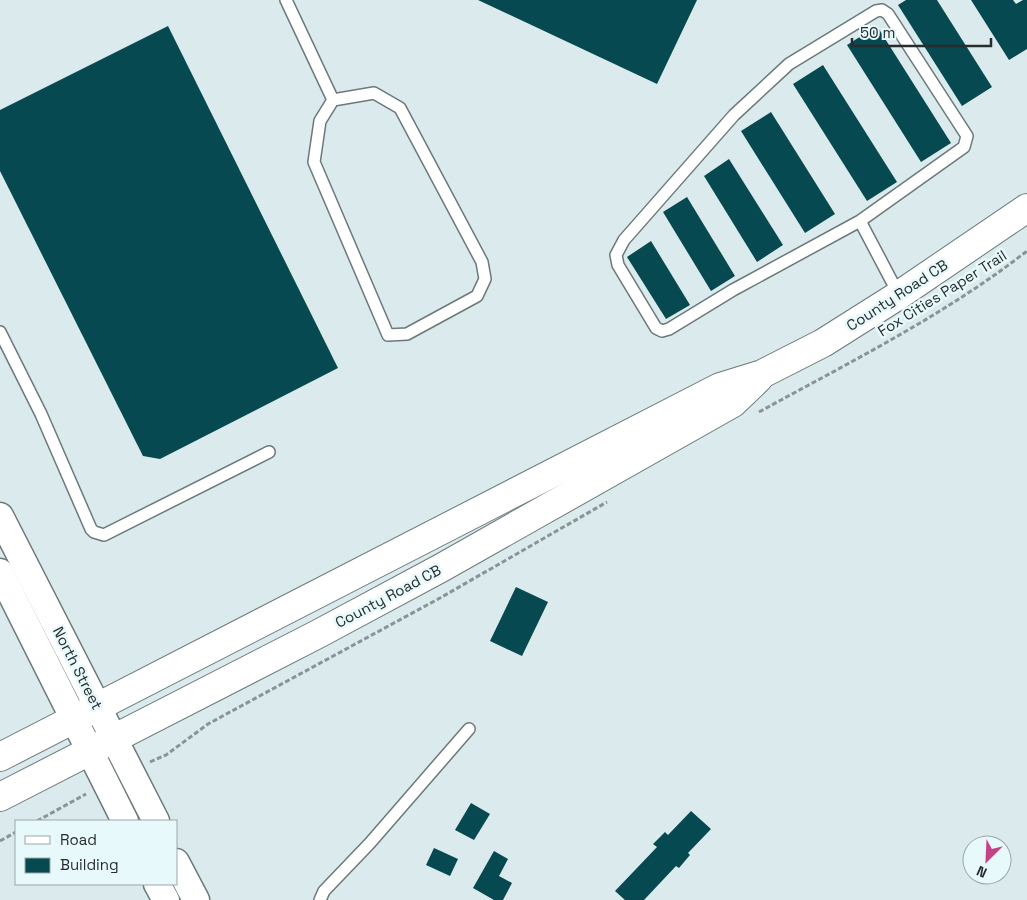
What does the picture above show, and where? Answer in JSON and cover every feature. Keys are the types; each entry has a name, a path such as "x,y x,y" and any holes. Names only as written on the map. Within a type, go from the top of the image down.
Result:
{"main road":[{"name":"County Road CB","path":"0,757 720,387 762,374 823,343 899,295 1027,208"},
{"name":"County Road CB","path":"0,797 310,638 441,568 733,403 762,374"}],"street":[{"name":"North Street","path":"0,516 86,713 102,745 155,820"},
{"name":"North Street","path":"0,572 86,713"},
{"name":"North Street","path":"102,745 125,820"},
{"path":"178,866 196,900"},
{"path":"158,885 166,900"}],"lane":[{"path":"286,0 333,100"},
{"path":"882,10 888,14 967,136 964,147 860,221 733,290 668,329 662,330 656,328 618,265 616,255 624,240 734,115 790,64 876,11 882,10"},
{"path":"374,93 400,108 482,262 485,279 477,296 407,334 388,335 314,162 320,121 333,100 374,93"},
{"path":"860,221 899,295"},
{"path":"0,332 41,414 92,529 99,535 104,535 269,452"},
{"path":"320,900 324,891 370,843 469,729"}],"path":[{"name":"Fox Cities Paper Trail","path":"868,352 922,322 978,286 1027,251"},
{"path":"0,841 15,833"}],"building":[{"path":"478,0 697,0 657,84"},
{"path":"906,0 937,0 992,87 962,106 898,5"},
{"path":"971,0 1013,0 1016,4 1027,0 1027,49 1009,60"},
{"path":"168,26 338,368 160,459 143,456 0,171 0,110"},
{"path":"877,26 951,143 921,162 847,45"},
{"path":"823,65 897,182 867,201 793,84"},
{"path":"771,112 835,214 805,233 741,131"},
{"path":"729,159 783,245 757,262 704,176"},
{"path":"687,197 735,276 711,291 663,212"},
{"path":"651,241 690,305 666,319 627,257"},
{"path":"516,587 548,602 522,656 490,641"},
{"path":"471,803 490,814 474,840 455,830"},
{"path":"691,811 711,829 688,853 690,855 679,868 676,866 644,900 625,900 615,891 657,847 653,844 665,832 668,835"},
{"path":"434,848 458,859 450,876 426,865"},
{"path":"494,851 508,859 499,876 512,883 503,900 494,900 473,888"}]}
